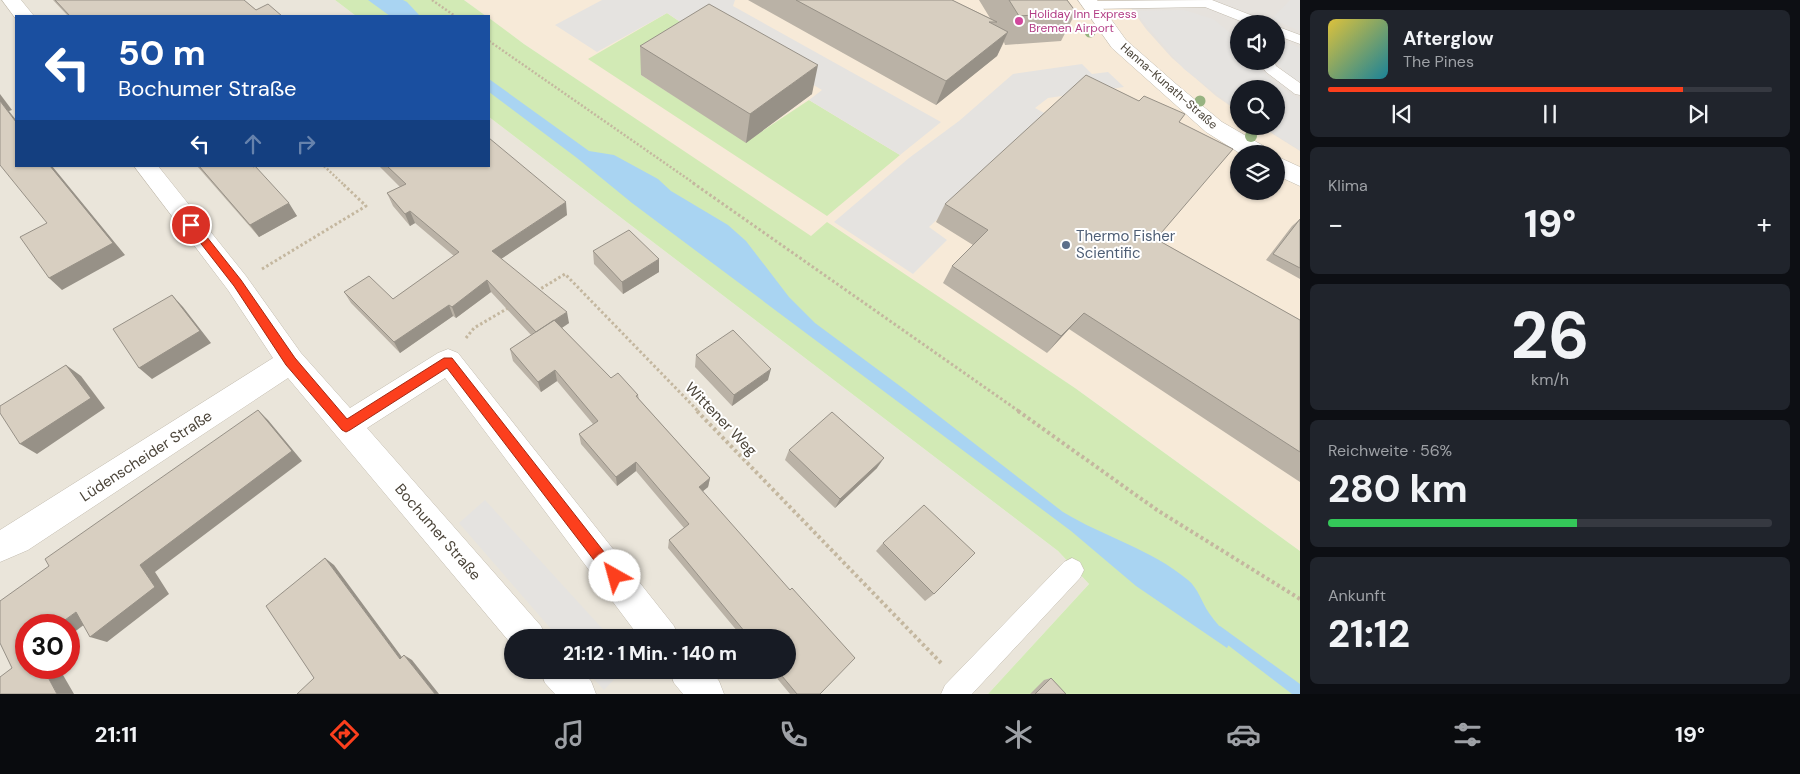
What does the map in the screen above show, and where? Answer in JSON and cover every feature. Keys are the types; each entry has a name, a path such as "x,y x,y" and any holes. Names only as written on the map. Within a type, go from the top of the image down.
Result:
{"street":[{"path":"10,0 23,15"},
{"name":"Hanna-Kunath-Straße","path":"1088,2 1119,44 1214,127 1244,145"},
{"name":"Bochumer Straße","path":"146,167 237,283 290,362 521,629"},
{"path":"1285,169 1300,178"},
{"path":"346,426 448,361 655,629"},
{"name":"Lüdenscheider Straße","path":"0,546 17,540 290,362"},
{"path":"566,679 578,694"},
{"path":"694,679 706,694"}],"lane":[{"path":"1088,2 1207,3 1237,15"},
{"path":"1207,3 1230,19"},
{"path":"1285,34 1300,40"},
{"path":"1274,70 1300,90"},
{"path":"958,689 1072,570"}],"path":[{"path":"432,0 453,15"},
{"path":"490,42 895,324 1156,510 1300,599"},
{"path":"237,283 366,206 325,167"},
{"name":"Wittener Weg","path":"532,294 565,274 958,689"},
{"path":"448,361 474,328 516,304"}],"shaded area":[{"path":"0,0 335,0 355,15 15,15 15,167 490,167 490,118 1058,551 1089,584 988,694 0,694"},
{"path":"464,0 1300,0 1300,551 1075,388 827,223 811,237 524,44 490,19 490,15 484,15"},
{"path":"602,0 735,0 733,6 941,122 900,155 809,100 822,90 724,32 701,36 667,13 597,52 555,25"},
{"path":"1125,0 1300,0 1300,151 1274,135 1285,135 1285,80 1230,80 1230,106 1172,58 1146,29"},
{"path":"1290,0 1300,0 1300,31 1285,25 1285,15 1276,15"},
{"path":"1184,10 1213,19 1230,33 1230,70 1261,70 1272,80 1230,80 1230,104 1184,69 1134,11"},
{"path":"1285,42 1300,48 1300,85 1283,70 1285,70"},
{"path":"1082,64 1092,74 1108,72 1124,87 1048,98 1035,108 1048,115 929,227 947,240 913,274 834,222 909,158 959,121 1013,74"},
{"path":"1285,90 1300,100 1300,150 1276,135 1285,135"},
{"path":"485,500 603,629 551,629 459,523"},
{"path":"594,679 614,679 604,690"}],"green space":[{"path":"335,0 464,0 485,15 355,15"},
{"path":"667,13 701,36 641,75 746,142 809,100 900,155 827,216 588,59"},
{"path":"490,19 524,44 811,236 827,222 1075,388 1300,551 1300,694 988,694 1089,584 1058,551 490,118"}],"water":[{"path":"368,0 403,0 419,15 389,15"},
{"path":"490,80 589,151 614,155 658,179 671,191 728,225 746,241 789,297 815,323 1063,512 1143,551 1174,569 1188,580 1195,587 1211,616 1231,640 1227,648 1136,586 1071,531 632,203 577,158 490,93"}],"building":[{"path":"55,0 244,0 256,10 268,4 281,15 69,15"},
{"path":"796,0 952,0 997,22 989,22 1008,32 946,81"},
{"path":"1009,0 1067,0 1076,12 1019,16"},
{"path":"709,4 818,65 750,114 640,46"},
{"path":"1086,75 1139,101 1144,96 1185,114 1179,122 1230,148 1230,153 1156,239 1300,320 1300,452 1084,313 1061,336 952,266 988,230 945,204"},
{"path":"0,101 15,121 15,167 51,167 113,243 49,278 20,237 47,223 0,165"},
{"path":"490,139 566,202 492,251 567,312 536,332 487,280 452,307 449,305 394,342 344,292 369,276 393,299 459,252 410,211 405,214 387,193 406,184 388,167 490,167"},
{"path":"200,167 256,167 289,203 250,225"},
{"path":"1300,219 1300,268 1273,254"},
{"path":"629,230 659,259 622,282 593,251"},
{"path":"172,295 200,331 139,368 113,329"},
{"path":"554,320 611,378 618,373 638,395 636,396 710,478 699,487 790,590 792,588 855,658 820,694 797,694 784,679 796,679 796,629 743,629 669,540 689,524 636,462 616,477 579,434 598,421 555,370 538,382 510,349"},
{"path":"733,330 771,369 734,395 696,355"},
{"path":"66,365 91,398 20,444 0,413 0,406"},
{"path":"258,410 292,451 140,565 155,587 90,637 80,619 80,614 76,612 73,614 15,614 15,679 49,679 57,694 0,694 0,677 12,668 0,643 0,601 49,566 45,559"},
{"path":"832,412 884,458 840,499 789,450"},
{"path":"924,505 975,553 934,594 883,543"},
{"path":"325,558 400,659 404,655 435,694 297,694 314,678 266,606"},
{"path":"1051,678 1066,694 1035,694"}],"waterway":[{"path":"1220,632 1300,692"}],"place":[{"name":"Holiday Inn Express Bremen Airport","path":"1019,21"},
{"name":"Thermo Fisher Scientific","path":"1066,245"}],"route":[{"path":"191,225 237,283 290,362 346,426 448,361 615,576"}]}
